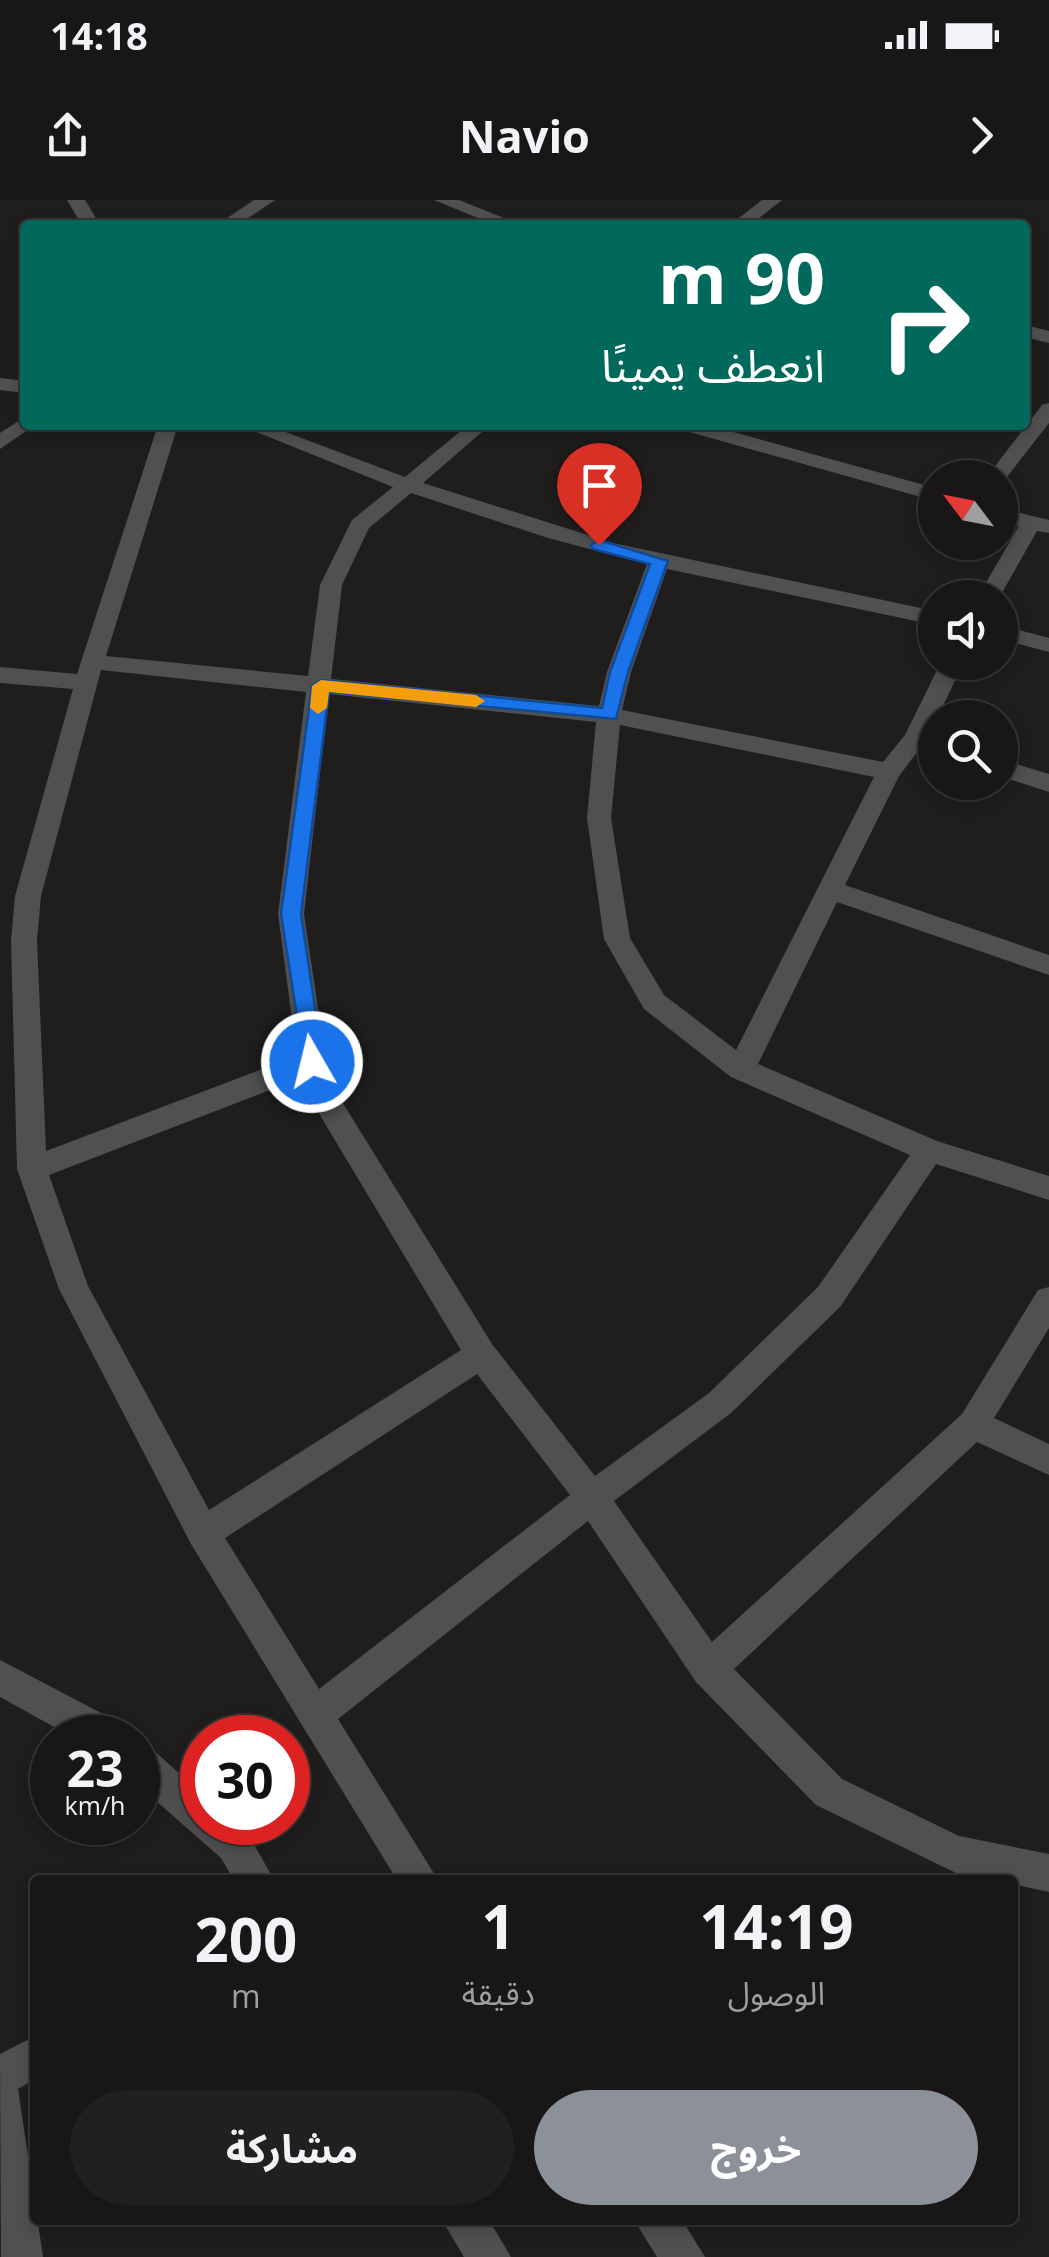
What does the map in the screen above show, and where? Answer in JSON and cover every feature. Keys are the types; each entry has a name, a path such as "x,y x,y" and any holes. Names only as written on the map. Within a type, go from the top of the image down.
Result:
{"street":[{"path":"234,220 266,200"},
{"path":"443,200 498,220"},
{"path":"746,220 773,200"},
{"path":"1010,460 1049,409"},
{"path":"0,443 20,427"},
{"path":"166,430 14,893 24,940 32,1169 74,1289 203,1533 416,1875"},
{"path":"262,430 405,486 659,561 918,614"},
{"path":"474,430 360,526 330,585 291,914 312,1062 331,1109 480,1354 592,1498 709,1668 829,1792 956,1854 1049,1873"},
{"path":"704,430 918,491"},
{"path":"1001,580 1040,525"},
{"path":"659,561 619,672 610,715 600,818 616,939 654,1002 741,1069 929,1150 1049,1188"},
{"path":"1018,636 1049,644"},
{"path":"0,676 89,672 321,686 610,715 889,772"},
{"path":"741,1069 889,772 918,748"},
{"path":"1018,773 1049,783"},
{"path":"828,889 1049,964"},
{"path":"32,1169 312,1062"},
{"path":"315,1715 720,1403 829,1297 929,1150"},
{"path":"709,1668 973,1424 1049,1300"},
{"path":"203,1533 480,1354"},
{"path":"973,1424 1049,1460"},
{"path":"0,1678 68,1715"},
{"path":"160,1780 180,1798"},
{"path":"234,1845 252,1875"},
{"path":"0,2077 30,2059"},
{"path":"0,2094 22,2257"},
{"path":"467,2225 490,2257"},
{"path":"658,2225 684,2257"}],"slow traffic":[{"path":"318,708 321,686 476,701"}],"route":[{"path":"312,1062 291,914 321,686 610,715 619,672 659,561 599,545"}]}
